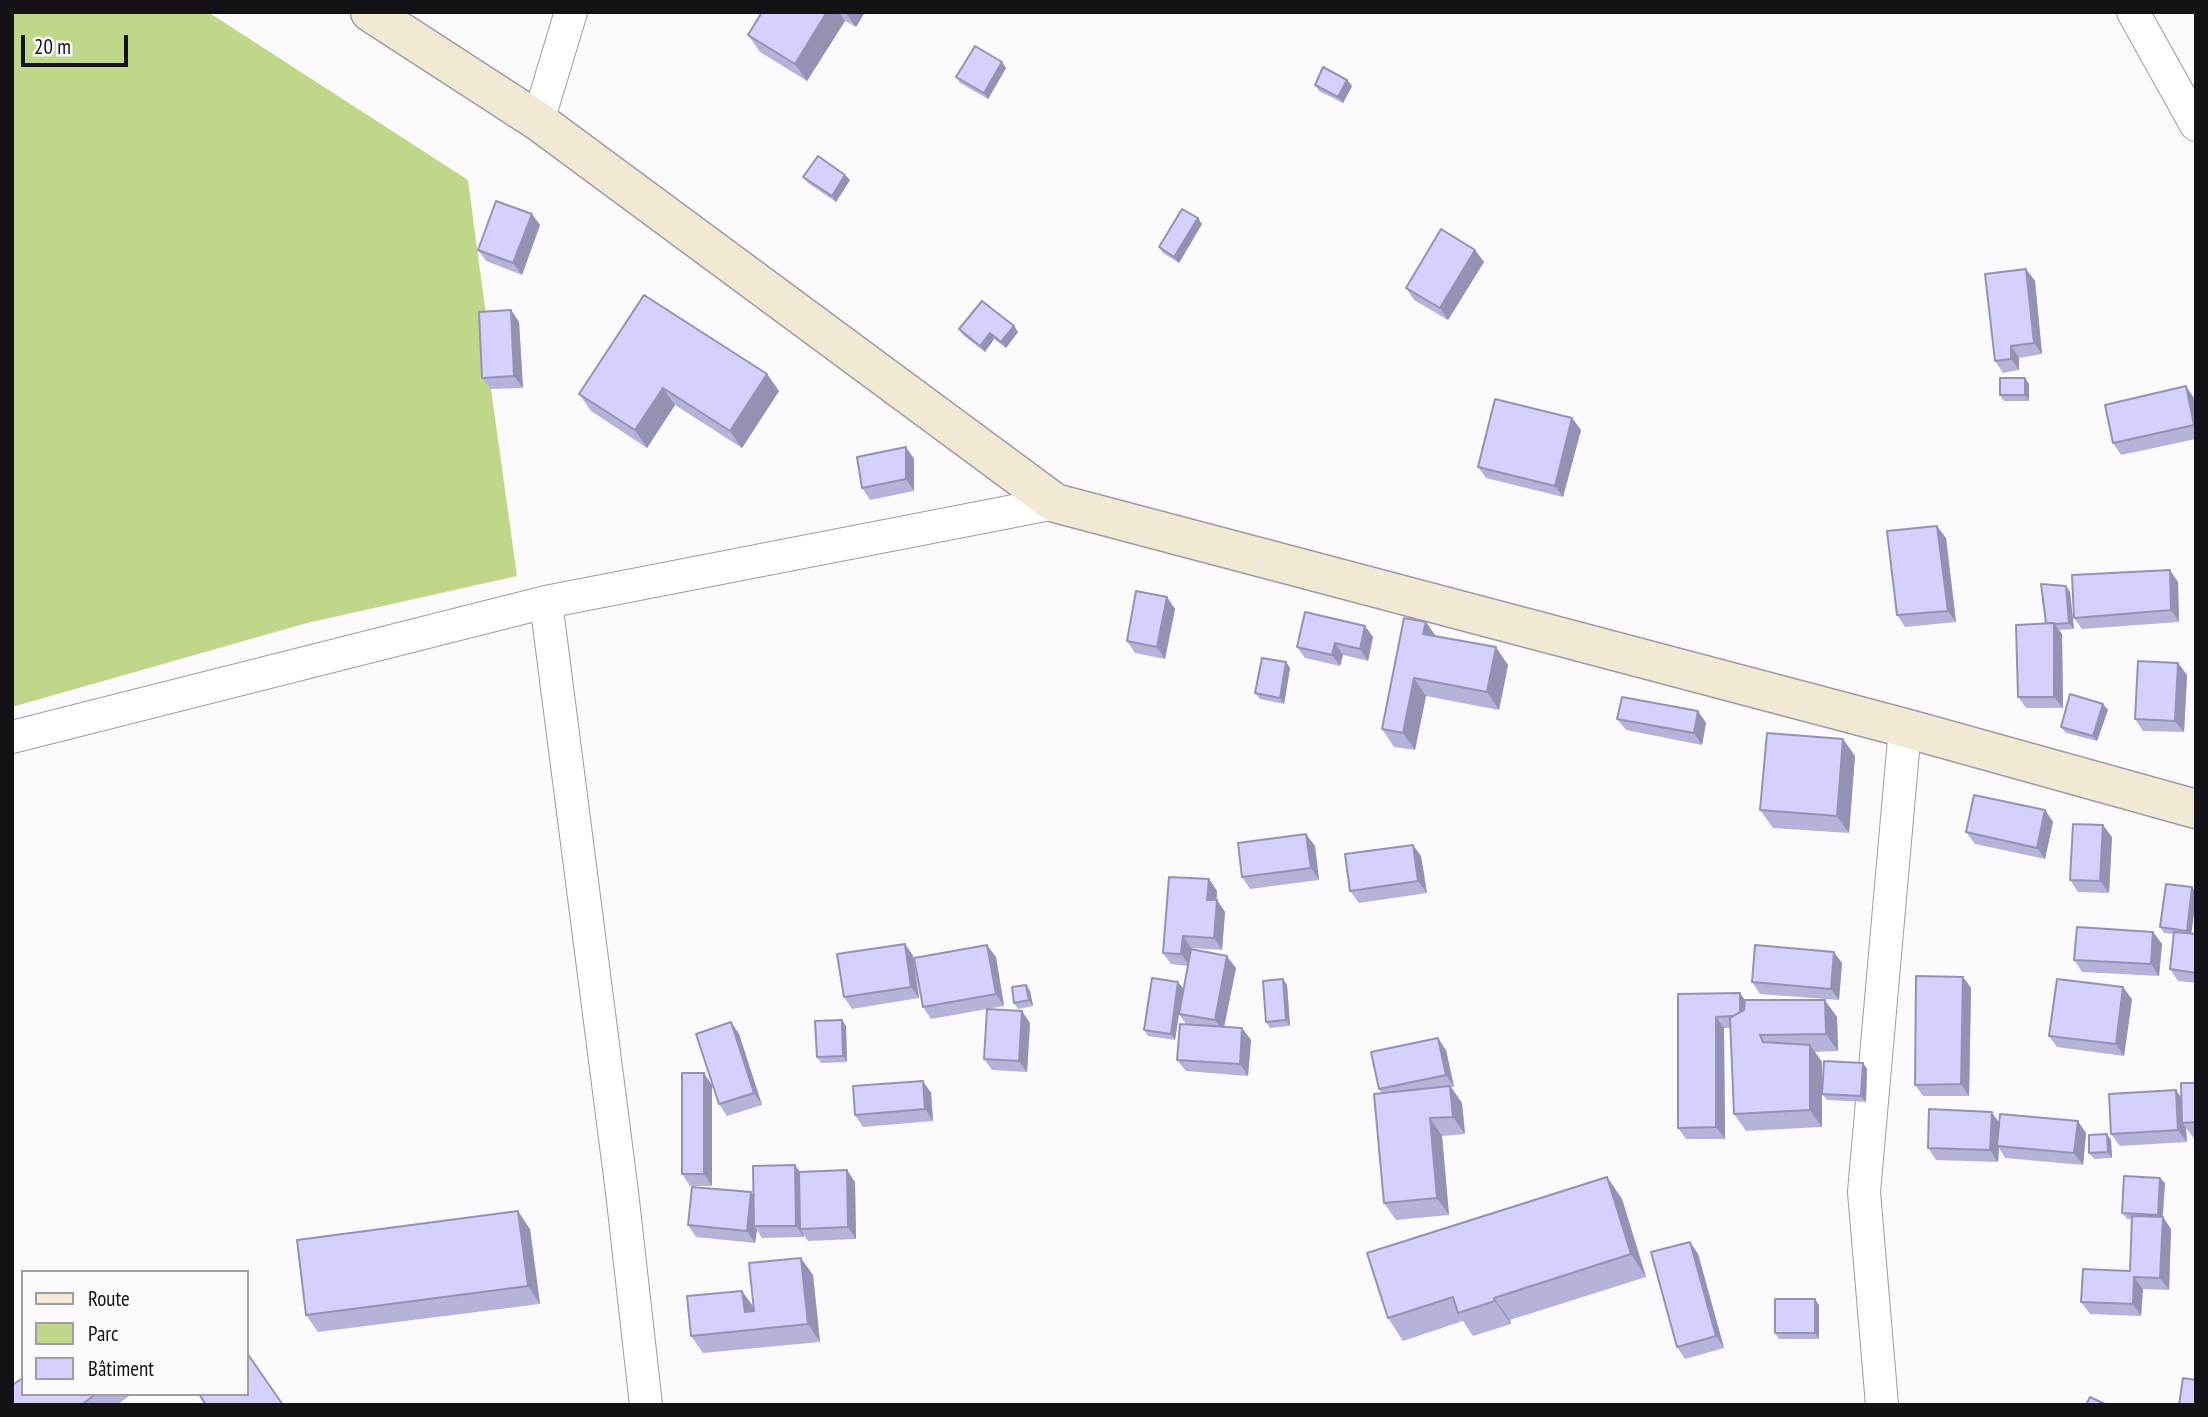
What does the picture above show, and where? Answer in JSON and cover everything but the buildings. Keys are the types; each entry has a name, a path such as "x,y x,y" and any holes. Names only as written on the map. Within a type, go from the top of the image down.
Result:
{"main road":[{"path":"370,12 538,121 1055,503 1905,728 2196,809"}],"street":[{"path":"538,121 571,12"},
{"path":"2133,12 2196,125"},
{"path":"12,737 546,602 1055,503"},
{"path":"546,602 622,1192 646,1405"},
{"path":"1882,1405 1864,1192 1905,728"}],"green space":[{"path":"12,12 208,12 468,180 487,323 491,389 517,576 307,623 12,707"}]}
